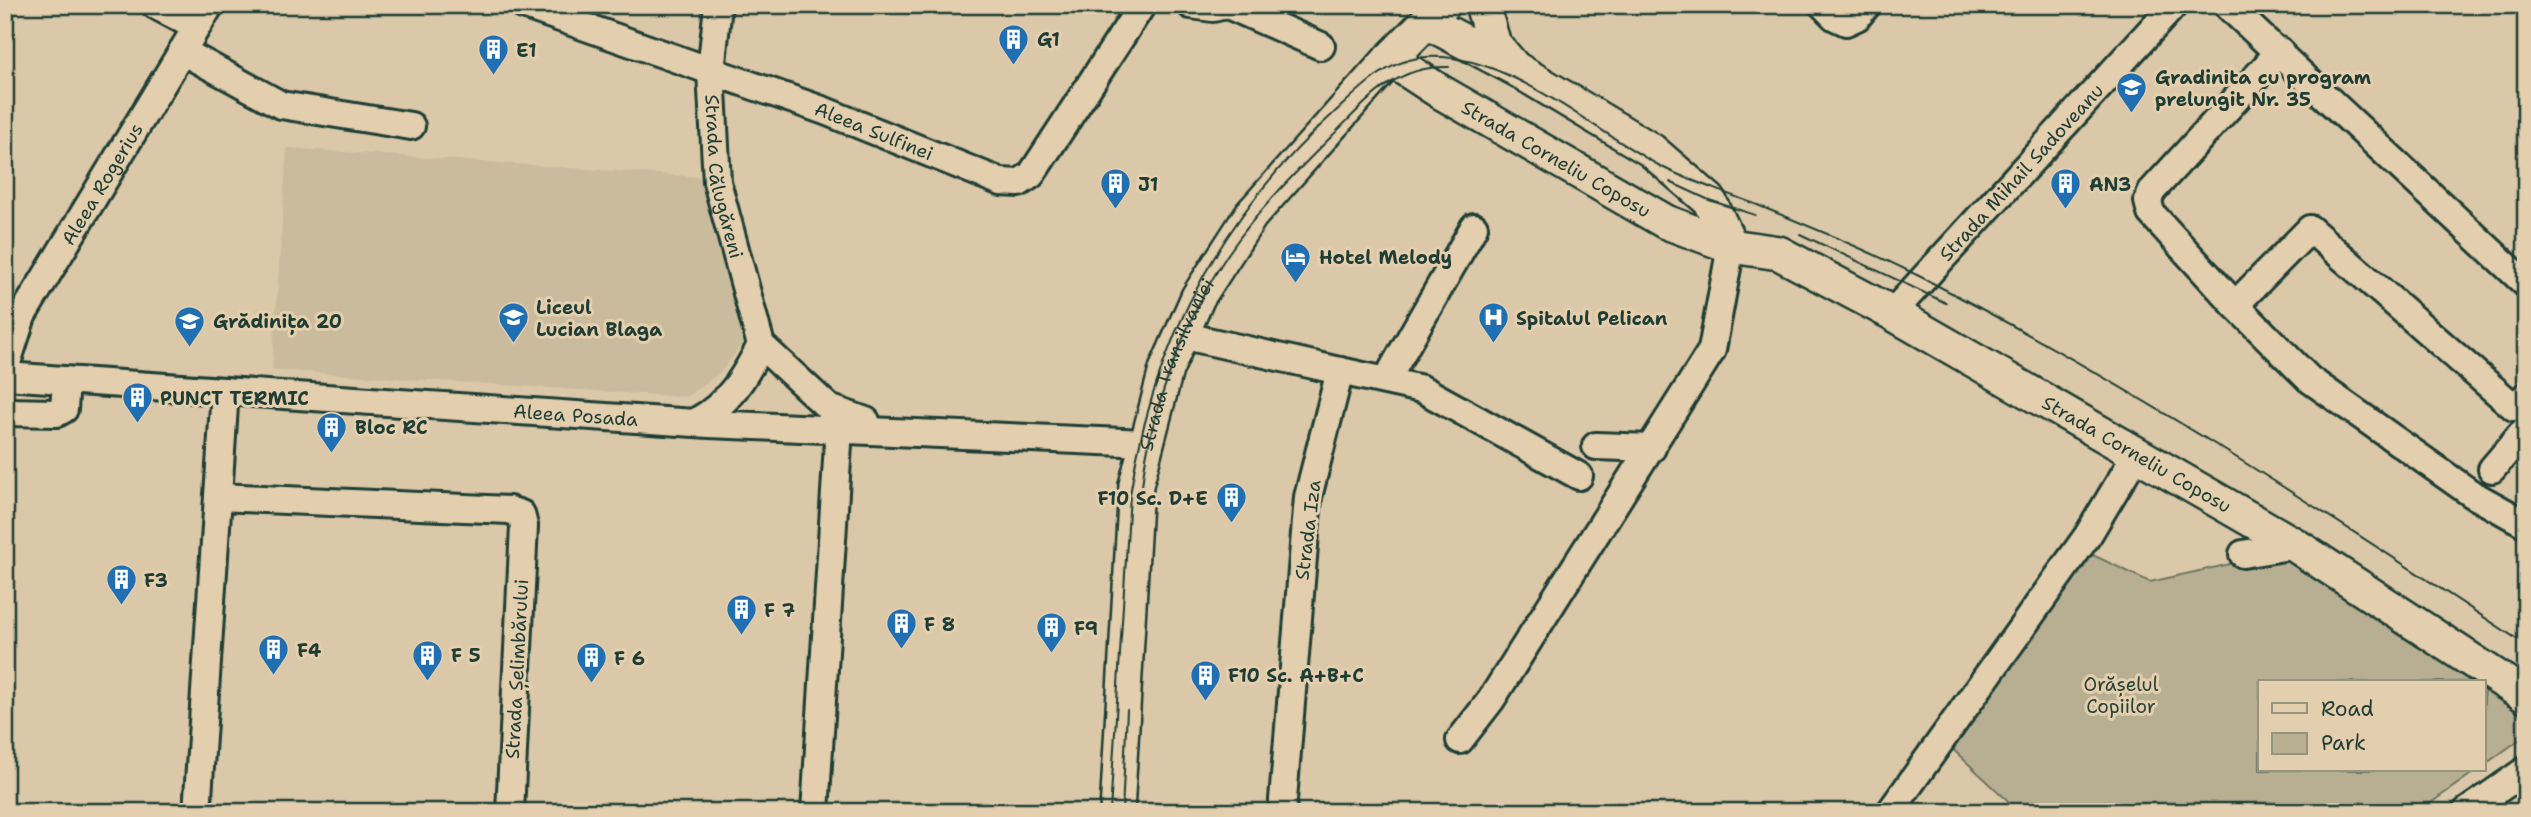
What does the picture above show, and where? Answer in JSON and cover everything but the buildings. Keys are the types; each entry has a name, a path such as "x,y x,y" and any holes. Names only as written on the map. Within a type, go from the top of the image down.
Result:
{"main road":[{"path":"1482,5 1494,44 1516,69"},
{"path":"1435,13 1516,69 1667,162 1709,200 1731,246"},
{"name":"Strada Transilvaniei","path":"1117,812 1136,485 1166,370 1203,288 1257,207 1435,13"},
{"name":"Strada Corneliu Coposu","path":"1390,59 1611,193 1666,222 1731,246 1779,253 1892,313 2295,545 2526,696"}],"street":[{"path":"155,5 203,16"},
{"name":"Aleea Sulfinei","path":"523,5 825,111 1001,182 1019,183 1031,175 1142,5"},
{"name":"Strada Călugăreni","path":"718,5 711,72 717,182 761,345"},
{"path":"1191,5 1213,8 1227,5 1321,46"},
{"path":"1823,5 1835,17 1846,22 1857,17 1867,5"},
{"name":"Strada Mihail Sadoveanu","path":"1892,313 2174,5"},
{"path":"2227,5 2280,51 2526,284"},
{"name":"Aleea Rogerius","path":"5,369 22,316 203,16"},
{"path":"182,51 281,105 411,126"},
{"path":"2280,51 2152,191 2148,201 2151,213 2235,305 2309,379 2472,494 2526,524"},
{"path":"1387,379 1474,227"},
{"path":"2235,305 2310,229 2523,412 2492,469"},
{"path":"1460,740 1491,700 1713,349 1731,246"},
{"path":"1181,335 1387,379 1442,398 1579,476"},
{"path":"697,421 724,402 744,378 761,345 829,408 892,430"},
{"name":"Strada Iza","path":"1282,812 1308,497 1340,371"},
{"name":"Aleea Posada","path":"5,376 697,421 1146,443"},
{"path":"5,412 57,413 64,409 66,381"},
{"path":"197,812 225,391"},
{"path":"815,812 839,428"},
{"path":"1596,446 1652,448"},
{"path":"1890,812 2088,535 2137,453"},
{"name":"Strada Șelimbărului","path":"218,497 509,510 521,513 524,526 510,812"},
{"path":"2243,554 2295,545"},
{"path":"2466,812 2526,770"}],"shaded area":[{"path":"287,148 701,177 746,339 721,372 686,397 272,370"}],"green space":[{"name":"Orășelul Copiilor","path":"2080,549 2150,582 2288,551 2526,700 2526,735 2486,764 2486,680 2258,680 2258,772 2474,772 2418,812 2020,812 1945,742"}],"tram line":[{"path":"1110,812 1130,495 1141,439 1156,385 1175,334 1198,285 1226,238 1259,193 1295,151 1374,78 1395,65 1418,58 1449,58 1481,65 1513,77 1662,167 1880,257 1999,318 2229,453 2526,645"},
{"path":"1142,487 1153,428 1172,366 1198,306 1239,238 1290,179 1382,88 1412,72 1449,67"},
{"path":"1670,182 1709,200 1755,215"},
{"path":"1800,234 1946,303"},
{"path":"1122,812 1127,710"}],"place":[{"name":"G1","path":"1014,66"},
{"name":"E1","path":"493,77"},
{"name":"Gradinita cu program prelungit Nr. 35","path":"2132,115"},
{"name":"J1","path":"1115,211"},
{"name":"AN3","path":"2066,211"},
{"name":"Hotel Melody","path":"1296,284"},
{"name":"Liceul Lucian Blaga","path":"513,345"},
{"name":"Spitalul Pelican","path":"1493,345"},
{"name":"Grădinița 20","path":"190,348"},
{"name":"PUNCT TERMIC","path":"137,425"},
{"name":"Bloc RC","path":"332,454"},
{"name":"F10 Sc. D+E","path":"1231,525"},
{"name":"F3","path":"121,607"},
{"name":"F 7","path":"741,637"},
{"name":"F 8","path":"901,651"},
{"name":"F9","path":"1051,655"},
{"name":"F4","path":"274,677"},
{"name":"F 5","path":"428,682"},
{"name":"F 6","path":"591,685"},
{"name":"F10 Sc. A+B+C","path":"1205,702"}]}
